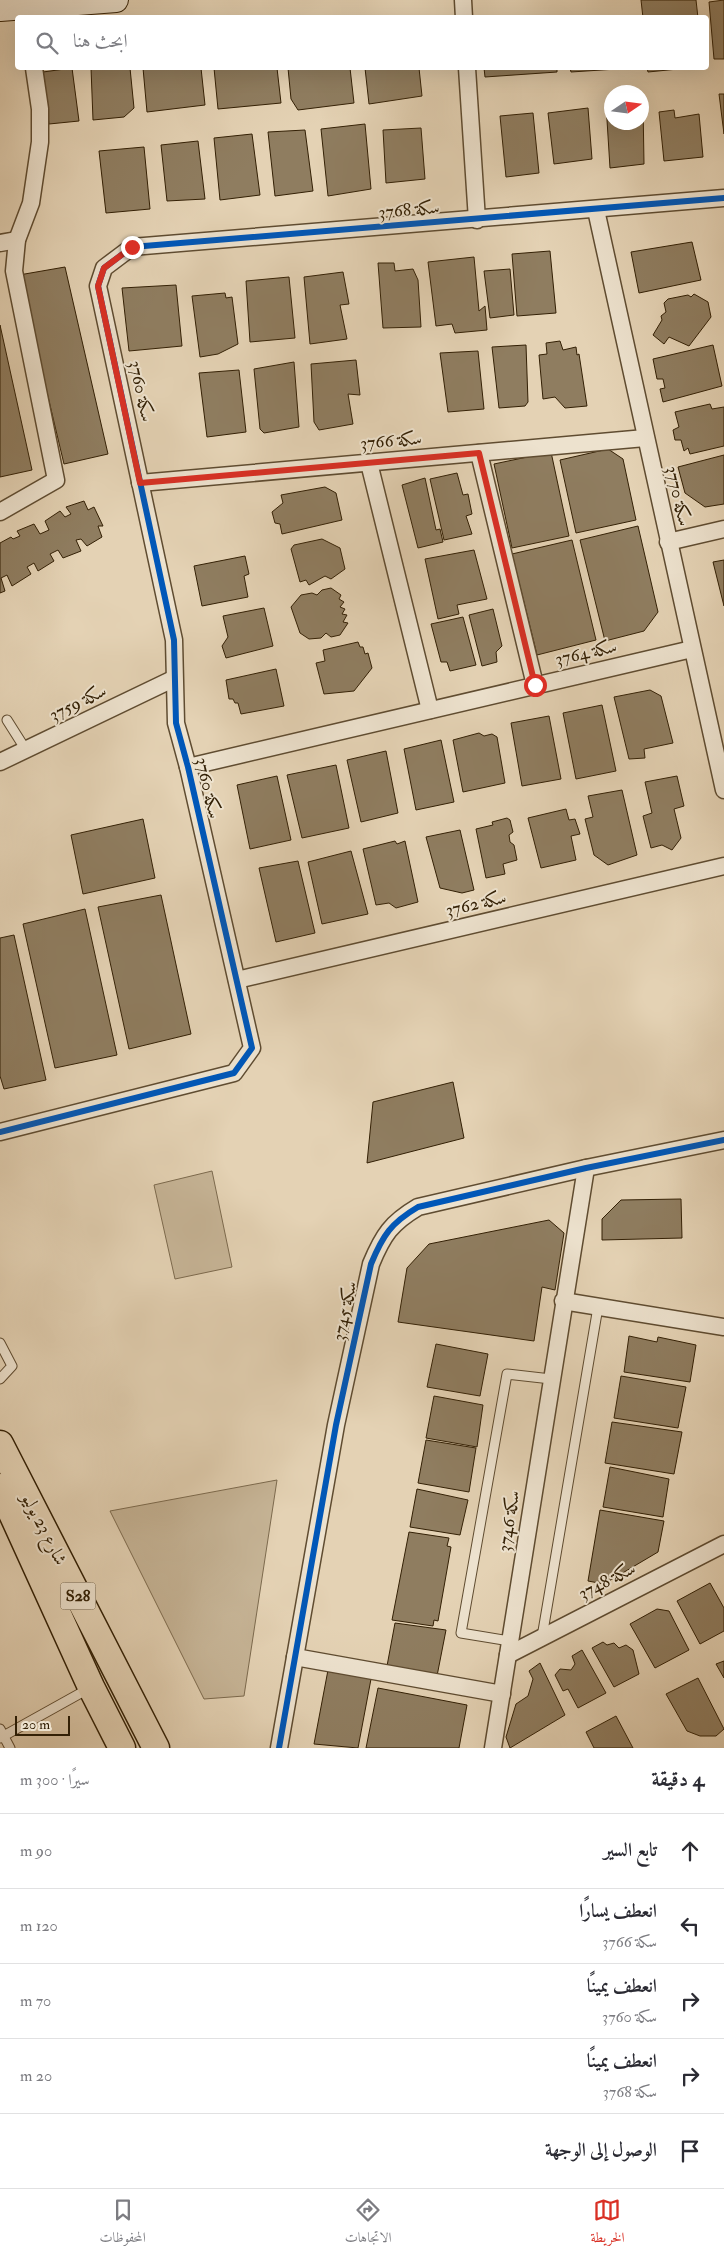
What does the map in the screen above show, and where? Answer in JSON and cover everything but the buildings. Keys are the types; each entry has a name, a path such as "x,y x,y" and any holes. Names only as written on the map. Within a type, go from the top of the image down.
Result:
{"main road":[{"name":"شارع 23 يوليو","path":"0,1444 156,1748"},
{"name":"شارع 23 يوليو","path":"0,1487 91,1687 122,1748"}],"street":[{"path":"0,9 26,12 116,0"},
{"path":"462,0 464,15"},
{"path":"0,512 56,480 14,271 17,240 31,203 40,142 40,109 34,70"},
{"path":"467,70 477,220"},
{"name":"سكة 3768","path":"104,268 132,247 477,220 724,198"},
{"name":"سكة 3770","path":"596,210 724,790"},
{"path":"0,243 17,240"},
{"name":"سكة 3760","path":"0,1132 234,1073 252,1048 188,767 176,723 173,679 174,640 98,286 104,268"},
{"name":"سكة 3766","path":"140,483 645,438"},
{"path":"479,453 535,685"},
{"path":"369,463 430,710"},
{"path":"668,542 724,529"},
{"name":"سكة 3764","path":"188,767 692,649"},
{"name":"سكة 3759","path":"0,762 173,679"},
{"name":"سكة 3762","path":"237,980 724,866"},
{"name":"سكة 3745","path":"279,1748 336,1425 371,1264 378,1245 396,1220 418,1206 586,1168 724,1140"},
{"name":"سكة 3746","path":"494,1748 563,1301 586,1168"},
{"path":"563,1301 724,1327"},
{"name":"سكة 3748","path":"509,1648 542,1637 724,1544"},
{"path":"295,1657 502,1694"},
{"path":"136,1710 169,1748"}],"lane":[{"path":"7,720 26,750"},
{"path":"542,1637 598,1307"},
{"path":"0,1343 12,1366 0,1379"},
{"path":"509,1648 461,1632 507,1374 551,1380"},
{"path":"10,1748 1,1734 91,1687"}],"shaded area":[{"path":"212,1171 232,1267 175,1279 154,1185"},
{"path":"277,1480 244,1696 204,1699 110,1511"}],"cycle path":[{"path":"0,1132 234,1073 252,1048 188,767 176,723 174,640 98,286 104,268 132,247 724,198"},
{"path":"279,1748 336,1425 371,1264 384,1237 394,1224 418,1207 586,1168 724,1140"}],"route":[{"path":"132,247 104,268 98,286 140,483 479,453 535,685"}]}
